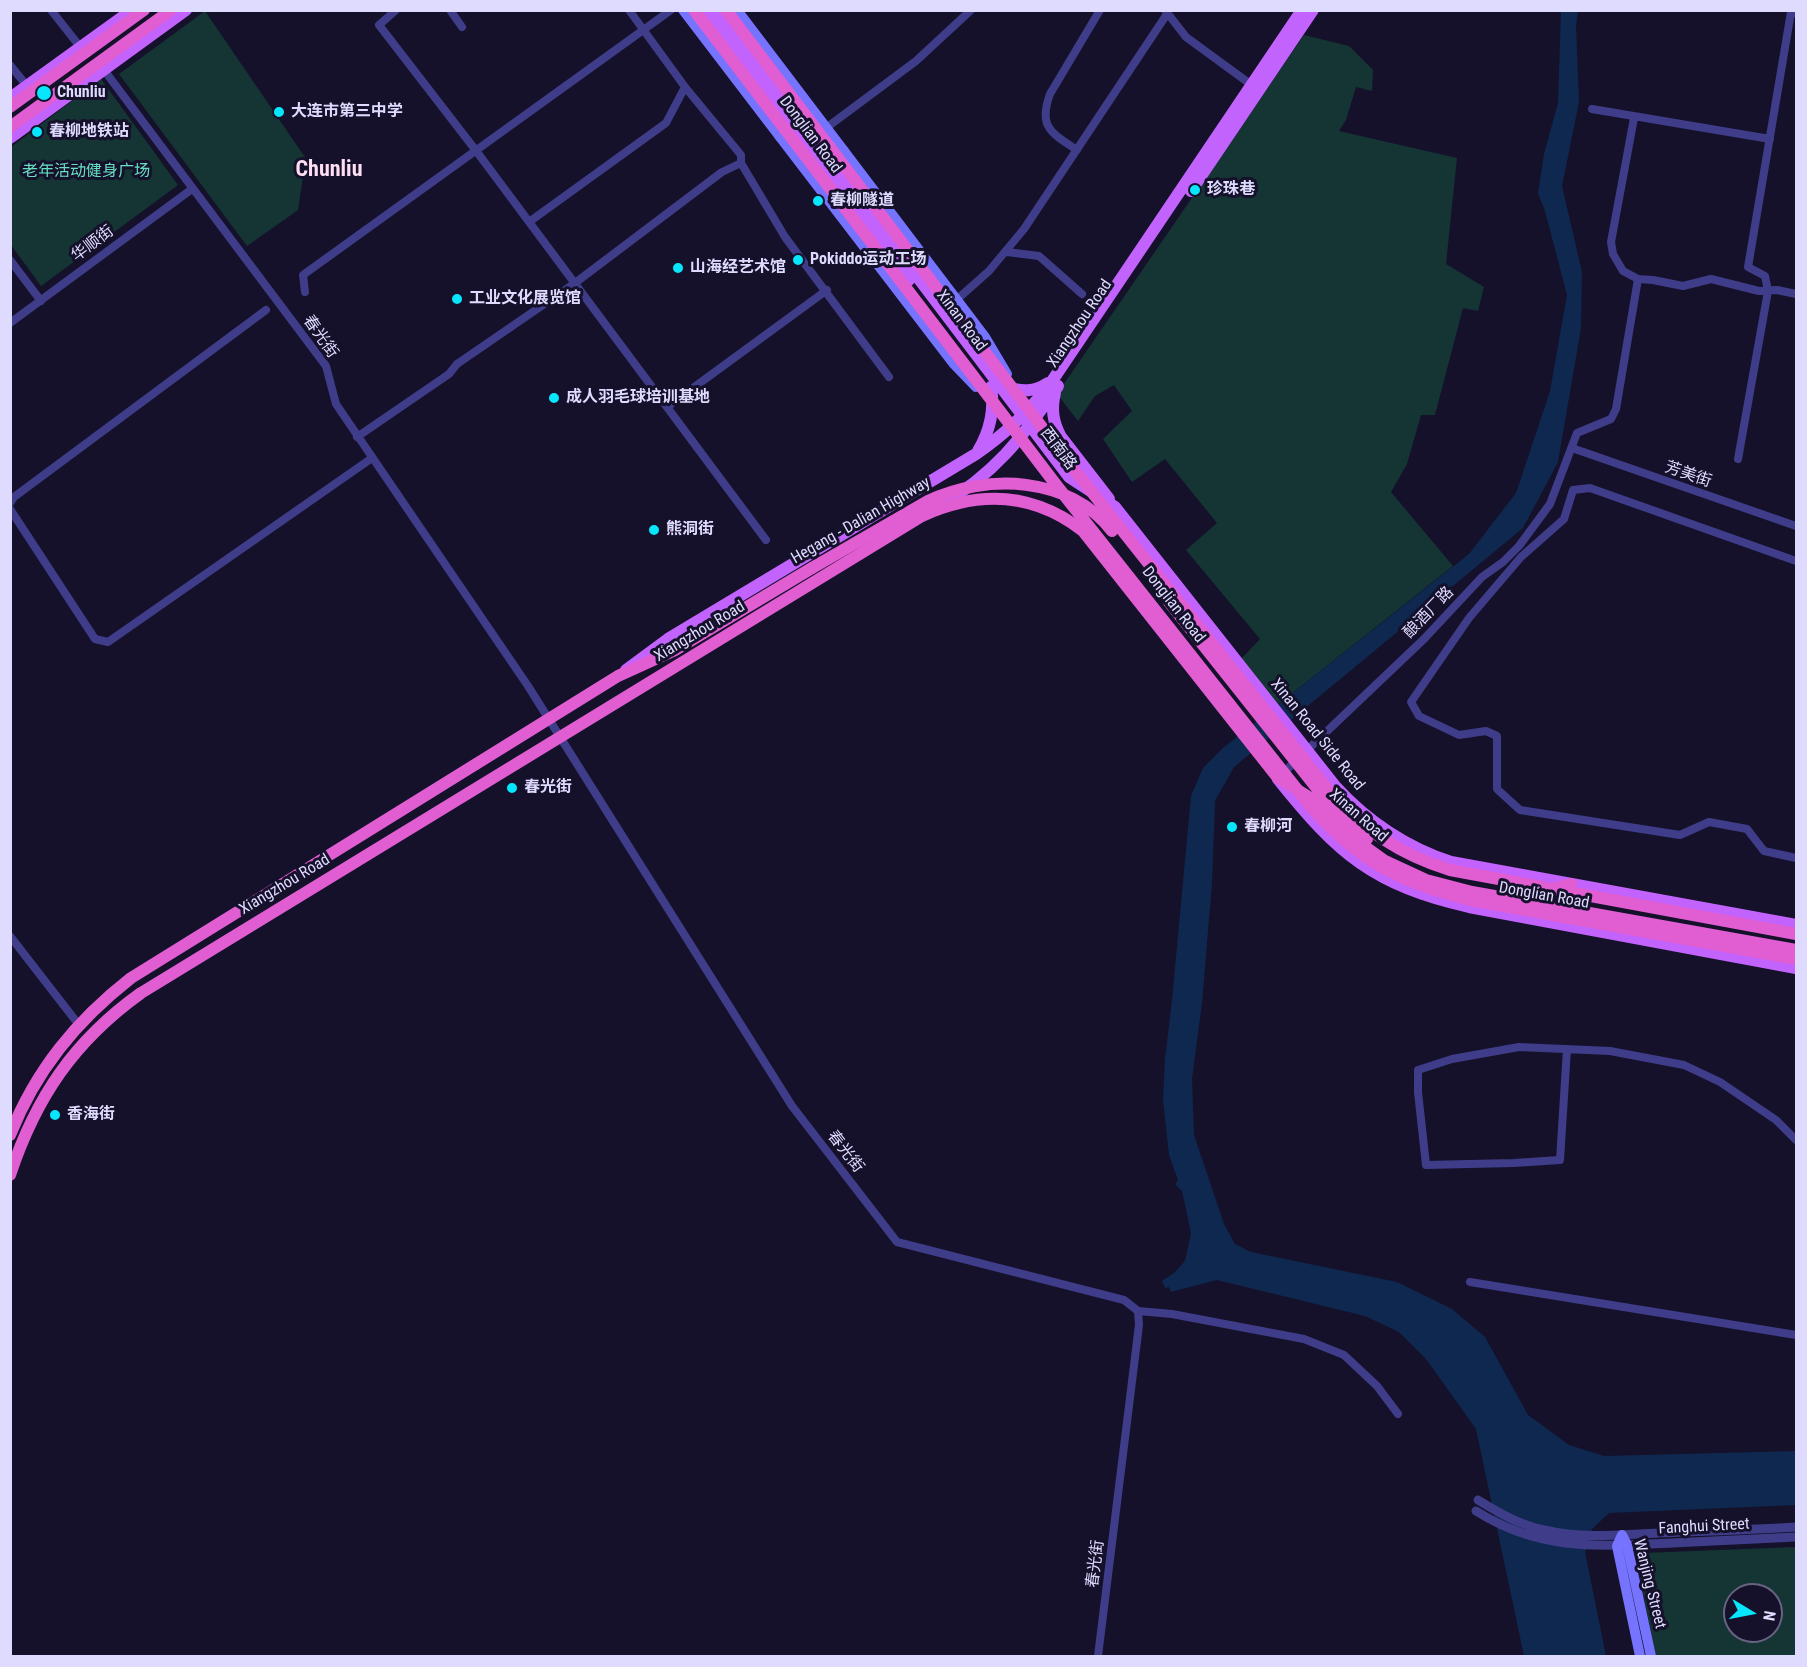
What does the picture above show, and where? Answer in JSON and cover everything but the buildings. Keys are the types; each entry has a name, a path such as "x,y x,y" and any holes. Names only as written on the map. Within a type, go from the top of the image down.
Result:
{"highway":[{"path":"10,107 144,10"},
{"path":"10,127 171,10"},
{"name":"Donglian Road","path":"692,10 1020,423 1311,807 1343,840 1362,855 1402,878 1443,893 1470,900 1797,959"},
{"name":"Donglian Road","path":"716,13 1344,808 1375,834 1412,856 1450,870 1797,934"},
{"name":"Hegang - Dalian Highway","path":"618,676 675,650 944,493 976,484 1024,484 1070,498 1094,512 1104,520 1169,602"},
{"name":"Hegang - Dalian Highway","path":"922,516 944,506 963,501 1017,500 1046,509 1083,531"},
{"path":"1083,531 1115,507"},
{"name":"Xiangzhou Road","path":"10,1176 43,1098 79,1047 113,1013 171,974 922,516"},
{"name":"Xinan Road","path":"1083,531 1278,778 1317,802 1349,835 1405,871 1426,880 1472,892 1797,950"},
{"name":"Xinan Road","path":"1169,602 1338,813 1370,842 1389,854 1408,864 1447,878 1797,942"},
{"name":"Xiangzhou Road","path":"10,1135 42,1072 79,1025 102,1001 161,958 618,676"},
{"path":"1531,894 1571,884"}],"main road":[{"path":"10,98 132,10"},
{"path":"10,138 186,10"},
{"path":"683,10 953,363 1020,423"},
{"path":"692,10 716,13 754,33"},
{"path":"737,10 986,337 1023,403"},
{"name":"Xiangzhou Road","path":"1256,88 1302,10"},
{"name":"Xiangzhou Road","path":"922,516 961,494 995,466 1020,423 1055,383 1256,88 1313,10"},
{"name":"Xinan Road","path":"716,13 773,101 994,384 1020,423"},
{"name":"Xinan Road","path":"716,13 943,310"},
{"path":"773,101 777,134"},
{"path":"943,310 994,384 992,420 976,453"},
{"path":"994,384 1024,391 1055,383 1052,410 1056,428 1115,507"},
{"name":"Xiangzhou Road","path":"618,676 668,639 976,453 1020,423"},
{"name":"Xinan Road Side Road","path":"1020,423 1066,479 1115,507 1335,786 1357,809 1380,827 1416,848 1451,861 1797,925"},
{"name":"西南路","path":"1066,479 1083,531"},
{"path":"1278,778 1305,812 1337,846 1376,875 1420,895 1469,907 1797,968"},
{"name":"Wanjing Street","path":"1621,1540 1640,1656"},
{"name":"Wanjing Street","path":"1621,1540 1651,1656"}],"street":[{"path":"51,10 81,48"},
{"path":"396,10 379,25 477,152 766,540"},
{"path":"450,10 462,27"},
{"path":"629,10 685,87 741,155 741,163 785,237 827,290 889,376"},
{"path":"305,292 303,275 477,152 671,10"},
{"path":"826,128 916,60 971,10"},
{"path":"1077,150 1049,130 1045,121 1045,108 1050,94 1100,10"},
{"path":"943,310 971,288 1007,252 1077,150 1166,12 1186,37 1256,88"},
{"path":"1738,459 1768,291 1765,276 1749,267 1791,12 1797,13"},
{"path":"10,65 27,86"},
{"name":"春光街","path":"104,70 326,366 336,404 549,718 792,1106 897,1242 1124,1300 1138,1311 1098,1656"},
{"path":"529,222 666,123 685,87"},
{"path":"1592,109 1770,140"},
{"path":"1634,118 1611,242 1612,254 1623,271 1638,279 1683,286 1711,279 1759,291 1797,294"},
{"path":"357,437 449,374 457,364 574,283 722,172 741,163"},
{"name":"华顺街","path":"10,323 192,189"},
{"path":"1007,252 1039,256 1082,294"},
{"path":"10,260 41,301"},
{"path":"1572,448 1578,433 1611,419 1616,409 1638,279"},
{"path":"668,407 827,290"},
{"path":"10,503 14,496 266,310"},
{"name":"芳美街","path":"1572,448 1797,526"},
{"name":"酿酒厂路","path":"1278,778 1424,639 1482,577 1503,562 1519,546 1550,504 1572,448"},
{"path":"10,509 96,639 108,642 372,458"},
{"path":"1797,561 1590,488 1573,490 1564,519 1521,557 1469,618 1412,702 1419,716 1459,735 1486,731 1497,736 1497,789 1520,810 1680,835 1709,822 1747,829 1764,851 1797,858"},
{"path":"10,936 79,1025"},
{"path":"1567,1049 1560,1160 1426,1165 1418,1092 1418,1070 1452,1059 1519,1047 1567,1049 1610,1051 1684,1065 1720,1082 1776,1120 1797,1140"},
{"path":"1470,1282 1797,1335"},
{"path":"1138,1311 1172,1314 1304,1339 1344,1355 1377,1386 1398,1414"},
{"name":"Fanghui Street","path":"1478,1500 1514,1520 1544,1530 1621,1540 1797,1537"},
{"name":"Fanghui Street","path":"1476,1511 1496,1524 1521,1534 1543,1540 1588,1545 1621,1540 1797,1527"}],"green space":[{"path":"205,11 313,169 303,177 298,210 247,246 119,74"},
{"path":"1304,35 1349,46 1373,70 1372,91 1356,87 1346,120 1339,131 1457,158 1446,264 1484,287 1478,311 1463,308 1435,415 1421,415 1407,464 1391,492 1453,566 1276,706 1241,659 1260,639 1186,550 1217,523 1165,459 1132,482 1103,439 1132,411 1114,385 1095,396 1078,421 1057,394"},
{"name":"老年活动健身广场","path":"101,79 178,185 41,286 11,245 11,147"},
{"path":"1796,1547 1796,1656 1656,1656 1637,1563 1643,1553"}],"water":[{"name":"春柳河","path":"1561,11 1578,11 1576,26 1579,102 1562,186 1582,272 1581,328 1558,462 1523,528 1234,767 1215,801 1212,883 1202,1003 1192,1079 1194,1135 1224,1224 1235,1244 1251,1252 1397,1282 1452,1309 1485,1337 1528,1415 1569,1445 1604,1456 1796,1451 1796,1505 1609,1513 1592,1529 1585,1552 1606,1656 1524,1656 1476,1429 1426,1359 1399,1332 1365,1316 1217,1280 1171,1292 1169,1287 1165,1288 1162,1281 1174,1273 1185,1261 1191,1233 1182,1191 1175,1184 1178,1180 1169,1155 1163,1100 1191,796 1203,768 1223,748 1469,554 1516,493 1550,391 1567,295 1545,211 1538,193 1544,154 1558,103"}],"place":[{"name":"Chunliu","path":"44,93"},
{"name":"大连市第三中学","path":"279,112"},
{"name":"春柳地铁站","path":"37,132"},
{"name":"珍珠巷","path":"1195,190"},
{"name":"春柳隧道","path":"818,201"},
{"name":"Pokiddo运动工场","path":"798,260"},
{"name":"山海经艺术馆","path":"678,268"},
{"name":"工业文化展览馆","path":"457,299"},
{"name":"成人羽毛球培训基地","path":"554,398"},
{"name":"熊洞街","path":"654,530"},
{"name":"春光街","path":"512,788"},
{"name":"春柳河","path":"1232,827"},
{"name":"香海街","path":"55,1115"}],"district":[{"name":"Chunliu","path":"329,170"}]}
